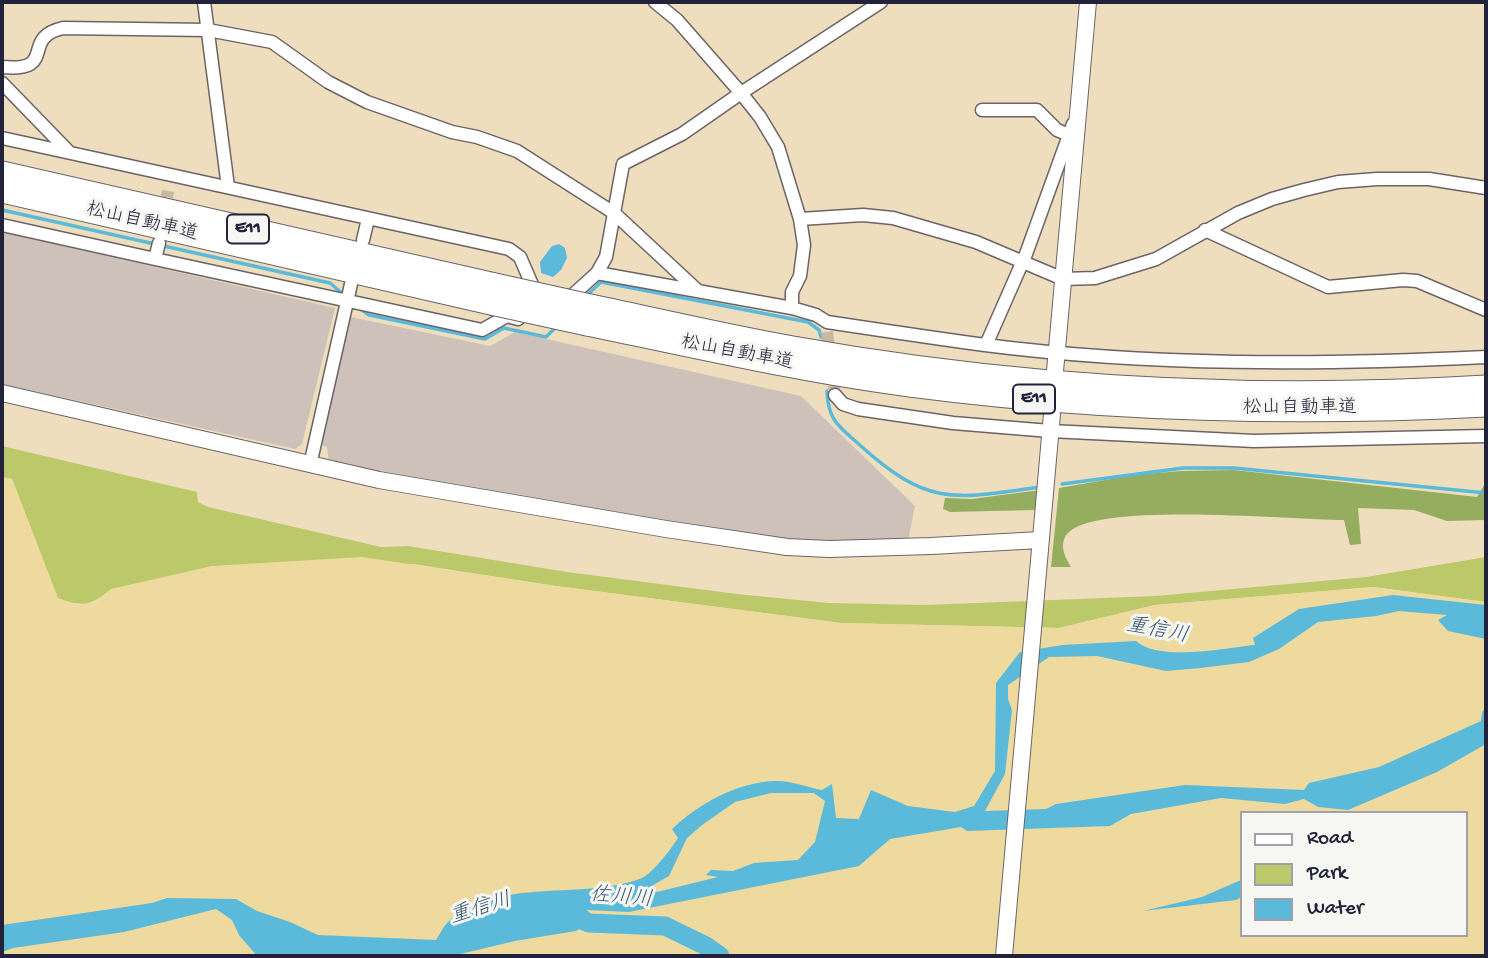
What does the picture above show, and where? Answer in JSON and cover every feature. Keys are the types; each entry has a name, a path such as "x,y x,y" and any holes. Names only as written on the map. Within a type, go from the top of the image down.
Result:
{"highway":[{"name":"松山自動車道","path":"2,173 493,294"},
{"name":"松山自動車道","path":"2,191 589,315 791,366 908,385 1028,399 1141,407 1256,410 1486,405"},
{"name":"松山自動車道","path":"589,315 913,366 1143,390 1256,393 1486,387"}],"street":[{"path":"204,2 228,187"},
{"path":"655,2 667,6 741,93 760,117 778,147 800,219 804,245 800,276 792,292 792,308"},
{"path":"2,225 482,330 507,316 543,324 597,273 606,257 623,164 682,134 881,2"},
{"path":"1055,371 1088,2"},
{"path":"2,67 19,68 31,65 45,34 63,28 208,30 272,42 328,82 367,102 452,132 517,150 614,213 698,291"},
{"path":"2,83 69,152"},
{"path":"982,110 1037,110 1057,130 1069,135"},
{"path":"986,345 1021,263 1077,116"},
{"path":"2,138 509,249 520,257 538,298 556,311"},
{"path":"168,191 171,177"},
{"path":"800,219 863,215 893,218 976,242 1063,279 1095,278 1156,260 1205,230 1272,199 1338,182 1429,179 1486,188"},
{"path":"363,240 368,219"},
{"path":"1205,230 1328,287 1417,281 1486,310"},
{"path":"155,259 159,243"},
{"path":"597,273 792,308 816,314 827,327 1056,352 1283,362 1486,357"},
{"path":"310,465 351,284"},
{"path":"2,393 379,480 786,547 931,547 1040,540"},
{"path":"835,395 843,404 858,409 953,423 1050,431 1254,441 1486,436"},
{"path":"1004,956 1052,414"}],"shaded area":[{"path":"2,232 335,308 302,444 295,449 2,384"},
{"path":"351,317 490,346 515,332 801,396 915,506 908,541 840,543 784,540 469,490 329,463 327,447 321,445"}],"green space":[{"path":"2,446 197,492 198,502 208,507 381,547 408,546 567,572 737,594 829,603 925,605 1155,596 1366,577 1486,557 1486,602 1373,587 1155,605 1059,628 841,623 556,586 413,564 111,589 92,602 81,604 58,599 12,479 2,477"},
{"path":"1234,470 1477,497 1486,482 1486,520 1447,521 1414,510 1358,508 1361,544 1350,545 1344,520 1198,514 1116,517 1086,523 1068,533 1063,546 1071,567 1051,567 1059,488 1134,475"},
{"path":"1040,490 1035,510 950,512 943,509 945,498 972,499"}],"sand":[{"path":"2,477 12,479 58,598 78,605 95,603 111,589 212,566 362,557 556,586 841,623 1059,628 1155,605 1373,587 1486,602 1486,956 2,956"}],"water":[{"path":"559,244 565,248 567,258 561,270 553,277 541,273 540,262 552,246"},
{"name":"重信川","path":"1393,595 1486,605 1486,639 1448,631 1438,620 1447,615 1399,611 1318,622 1279,649 1249,662 1166,671 1097,656 1049,657 1008,685 1008,699 1012,710 1005,774 985,811 1046,809 1056,804 1185,785 1304,790 1309,783 1379,767 1481,721 1482,712 1486,708 1486,744 1437,772 1348,810 1318,807 1304,799 1285,804 1221,798 1131,814 1110,826 967,831 961,827 890,839 859,866 629,912 587,910 595,919 576,931 515,941 452,956 257,956 239,935 232,920 216,909 124,932 13,948 2,952 2,925 152,903 167,898 236,899 257,911 318,935 436,940 448,922 468,908 491,899 542,891 619,885 642,878 675,843 678,838 672,829 683,820 719,796 760,783 786,782 822,790 832,784 836,818 859,819 871,790 908,806 955,812 974,806 995,771 996,683 1020,652 1062,645 1136,641 1160,651 1176,652 1255,645 1253,638 1299,609","holes":["771,793 814,793 825,801 815,842 798,860 754,863 733,871 711,870 706,875 718,877 657,892 648,888 669,876 687,838 735,802"]},
{"path":"1240,880 1240,898 1236,900 1143,911 1202,897"}],"waterway":[{"path":"2,210 330,283 344,295"},
{"path":"585,297 601,282 808,322 819,330 821,337"},
{"path":"361,309 369,315 485,339 504,328 546,337 558,325"},
{"path":"827,391 830,410 842,429 885,466 925,489 964,495 1040,487"},
{"path":"1062,484 1183,468 1234,468 1486,493"},
{"name":"佐川川","path":"567,913 589,923 665,926 720,956"}],"tunnel":[{"path":"164,215 168,191"},
{"path":"827,332 835,395"}]}
